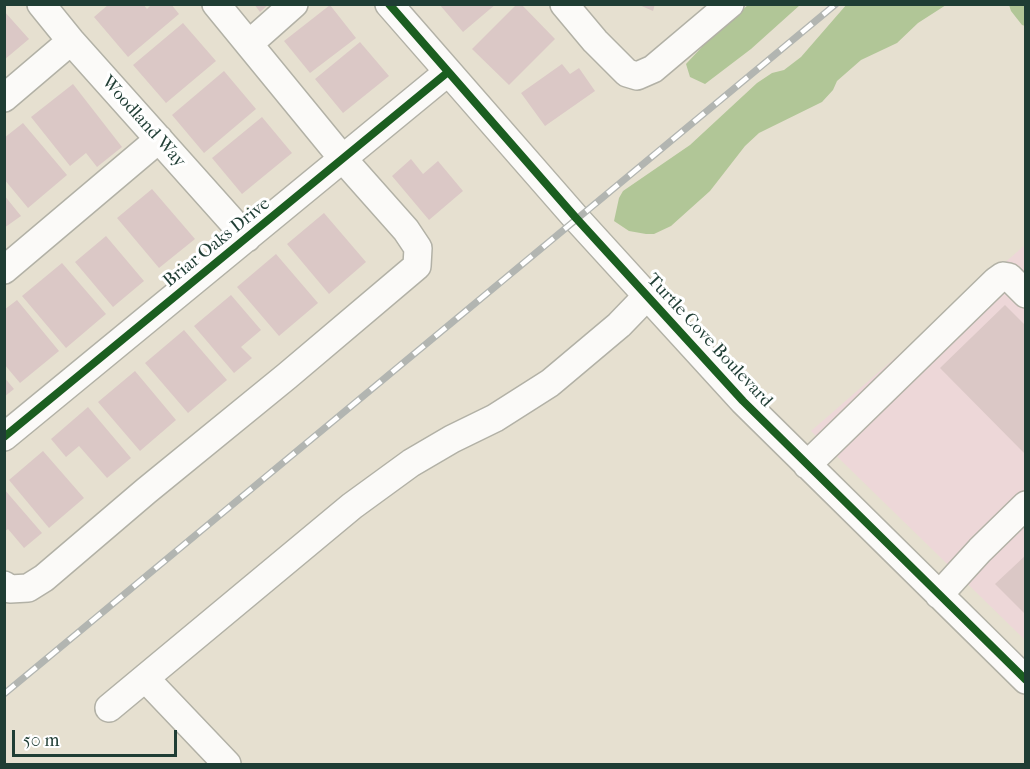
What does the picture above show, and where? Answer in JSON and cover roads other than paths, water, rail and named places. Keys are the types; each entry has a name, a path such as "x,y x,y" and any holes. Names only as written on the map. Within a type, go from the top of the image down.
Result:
{"street":[{"name":"Woodland Way","path":"41,4 247,238"},
{"path":"4,585 10,589 28,588 44,578 146,490 287,376 417,266 418,248 405,230 342,159 216,4"},
{"path":"250,44 294,4"},
{"name":"Turtle Cove Boulevard","path":"389,4 531,168 742,401 1026,680"},
{"path":"564,4 627,73 637,76 653,69 730,4"},
{"path":"4,98 71,40"},
{"name":"Briar Oaks Drive","path":"4,437 448,72"},
{"path":"4,270 159,139"},
{"path":"807,465 996,281 1003,276 1009,277 1026,294"},
{"path":"109,708 352,506 411,463 495,418 550,383 619,325 647,296"},
{"path":"939,595 980,550 1026,506"},
{"path":"146,678 227,765"}],"railway":[{"path":"4,694 836,4"}]}
